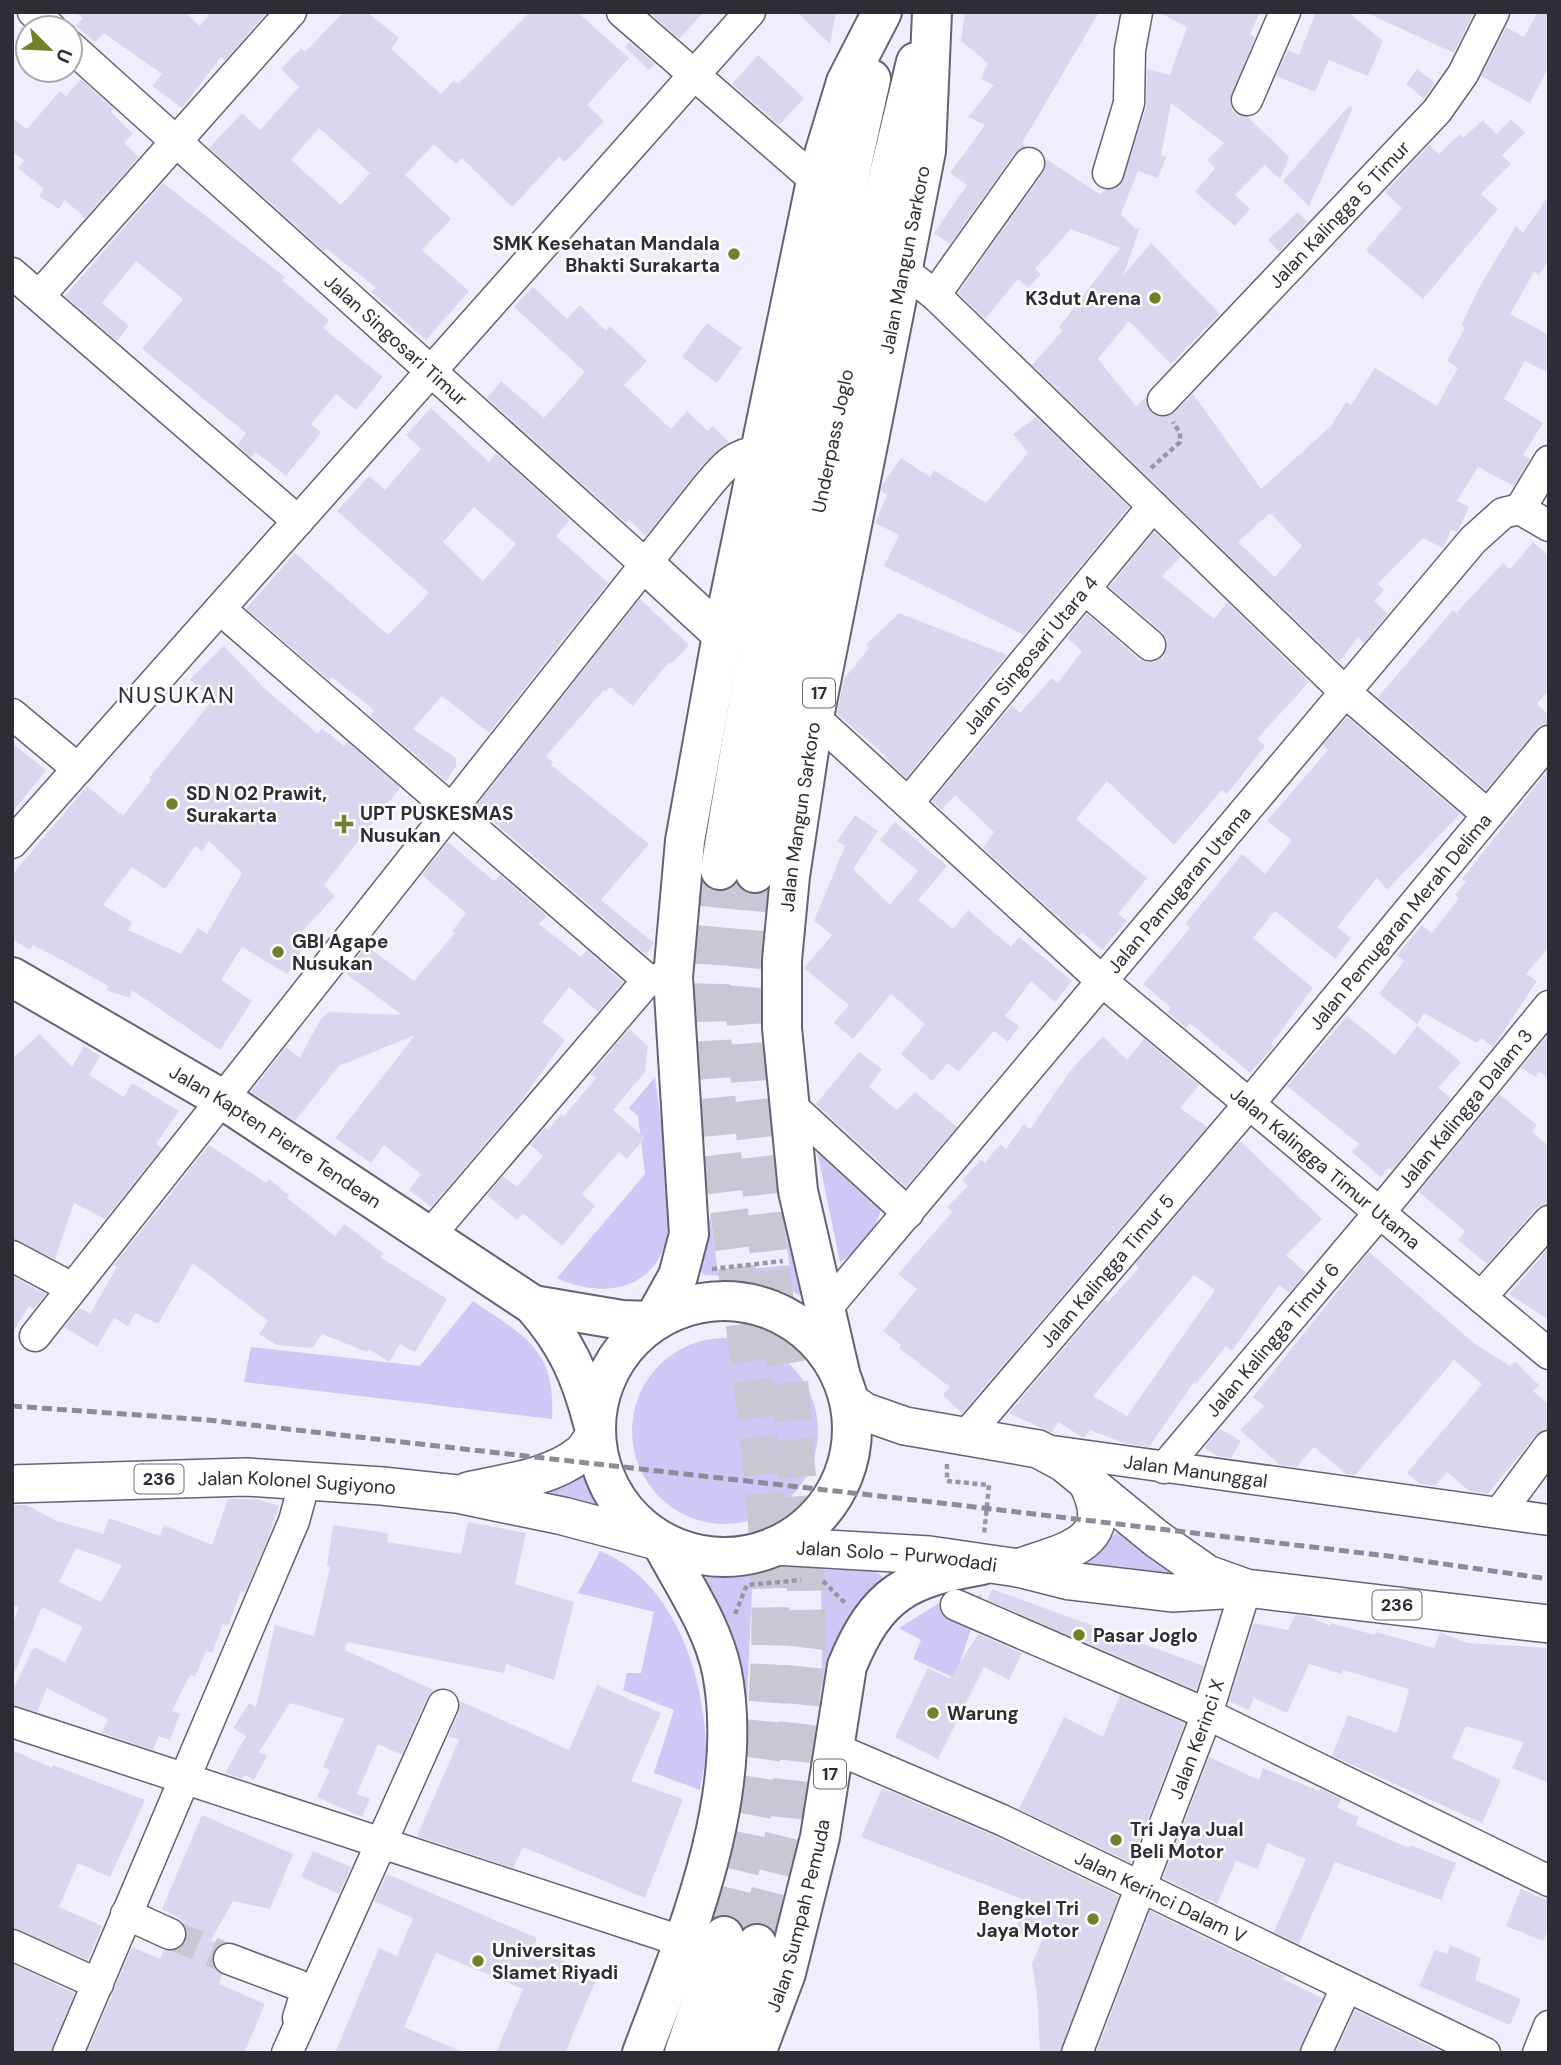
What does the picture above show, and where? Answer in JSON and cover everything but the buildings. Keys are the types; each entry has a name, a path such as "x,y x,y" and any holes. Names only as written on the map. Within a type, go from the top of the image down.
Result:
{"highway":[{"name":"17","path":"653,1321 696,1304 720,1300 746,1302 770,1308 793,1320 812,1335 829,1354 845,1389 852,1426 843,1475 816,1518 797,1534 775,1546 751,1554 727,1557 702,1555 661,1542 636,1522 607,1482 596,1433 604,1384 631,1341 653,1321 678,1276 689,1234 661,978 722,635 816,181 846,82 884,12"},
{"name":"Underpass Joglo","path":"884,12 835,245 744,725 737,871 802,590 872,244 931,12"},
{"name":"Jalan Mangun Sarkoro","path":"845,1389 798,1191 788,1102 782,960 790,876 814,718 926,151 931,12"},
{"name":"Jalan Kapten Pierre Tendean","path":"12,977 222,1100 533,1305 553,1327 581,1377 596,1433"},
{"name":"Jalan Kapten Pierre Tendean","path":"533,1305 622,1320 653,1321"},
{"name":"17","path":"642,2053 684,1942 712,1843 724,1772 727,1714 722,1670 710,1639 661,1542"},
{"name":"Jalan Sumpah Pemuda","path":"756,2053 786,1973 820,1837 847,1666 871,1620 893,1594 918,1579 994,1559"},
{"path":"684,2053 740,1940 718,2053"}],"main road":[{"name":"Jalan Singosari Timur","path":"645,564 722,635"},
{"name":"Jalan Manunggal","path":"845,1389 865,1412 956,1447 1038,1449"},
{"name":"Jalan Kolonel Sugiyono","path":"457,1494 522,1479 561,1465 581,1454 596,1433"},
{"name":"Jalan Solo - Purwodadi","path":"1038,1449 1064,1463 1157,1539 1207,1574 1246,1588"},
{"name":"Jalan Kolonel Sugiyono","path":"12,1484 246,1477 457,1494 563,1516 661,1542"},
{"name":"Jalan Solo - Purwodadi","path":"994,1559 1086,1541 1095,1529 1099,1504 1087,1482"},
{"name":"Jalan Solo - Purwodadi","path":"775,1546 994,1559 1070,1581 1172,1593 1246,1588 1549,1623"}],"street":[{"path":"38,296 291,12"},
{"path":"622,12 816,181"},
{"path":"12,842 750,12"},
{"path":"1108,173 1129,103 1130,50 1137,12"},
{"path":"1247,100 1285,12"},
{"name":"Jalan Kalingga 5 Timur","path":"1163,400 1437,111 1462,74 1494,12"},
{"name":"Jalan Singosari Timur","path":"84,59 645,564"},
{"path":"935,295 1029,163"},
{"path":"904,271 935,295 1345,692 1488,815"},
{"path":"12,273 298,521"},
{"path":"35,1336 729,461 746,452 760,452"},
{"path":"1549,461 1520,509 1549,526"},
{"name":"Jalan Singosari Utara 4","path":"908,803 1153,506"},
{"name":"Jalan Pamugaran Utama","path":"826,1309 1486,526 1503,513 1520,509"},
{"path":"1086,590 1150,645"},
{"path":"220,609 451,809 661,978 430,1235"},
{"path":"12,714 78,769"},
{"name":"Jalan Kalingga Timur Utama","path":"814,718 1102,982 1549,1354"},
{"name":"Jalan Pemugaran Merah Delima","path":"1250,1104 1549,741"},
{"name":"Jalan Kalingga Dalam 3","path":"1380,1212 1549,1006"},
{"path":"788,1102 908,1213"},
{"name":"Jalan Kalingga Timur 5","path":"956,1447 1250,1104"},
{"name":"Jalan Kalingga Timur 6","path":"1164,1468 1380,1212"},
{"path":"1481,1297 1549,1221"},
{"path":"12,1256 72,1288"},
{"path":"1500,1512 1549,1446"},
{"name":"Jalan Manunggal","path":"1038,1449 1549,1520"},
{"path":"68,2053 294,1521 305,1481"},
{"name":"Jalan Kerinci X","path":"1077,2053 1142,1890 1207,1714 1246,1588"},
{"path":"956,1605 1207,1714 1549,1881"},
{"path":"285,2053 443,1705"},
{"path":"12,1722 182,1780 381,1841 684,1942"},
{"name":"Jalan Kerinci Dalam V","path":"834,1748 1002,1820 1142,1890 1485,2053"},
{"path":"126,1914 170,1934"},
{"path":"12,1945 98,1984"},
{"path":"229,1959 298,1985 306,1992 285,2053"},
{"path":"1316,2053 1346,1988"},
{"path":"1538,2053 1549,2026"}],"path":[{"path":"1132,485 1180,442 1180,433 1163,400"},
{"path":"706,1262 714,1270 788,1261"},
{"path":"956,1447 947,1481 989,1485 994,1559"},
{"path":"820,1579 854,1613"},
{"path":"733,1618 747,1585 807,1580"}],"shaded area":[{"path":"655,1077 669,1195 668,1231 663,1251 641,1278 627,1285 593,1288 557,1278 645,1174 638,1116 629,1108"},
{"path":"815,1141 882,1207 867,1239 840,1262"},
{"path":"783,1208 806,1299 769,1283 704,1275 697,1266 707,1239 710,1215 718,1272 789,1265"},
{"path":"473,1301 522,1335 534,1347 549,1376 552,1419 244,1382 251,1347 420,1366"},
{"path":"725,1338 761,1345 777,1353 791,1365 803,1379 811,1395 818,1431 811,1467 803,1483 791,1497 777,1509 761,1517 725,1524 689,1517 673,1509 659,1497 647,1483 639,1467 632,1431 639,1395 647,1379 659,1365 673,1353 689,1345"},
{"path":"581,1470 601,1515 530,1488"},
{"path":"1118,1531 1174,1571 1178,1577 1087,1570 1086,1560"},
{"path":"600,1551 625,1565 647,1583 665,1606 679,1631 690,1658 703,1714 706,1748 700,1790 654,1773 674,1710 623,1690 627,1673 641,1673 654,1612 578,1593"},
{"path":"786,1569 874,1570 884,1578 885,1585 832,1662 822,1690 821,1586 752,1589 745,1742 701,1580 716,1573"},
{"path":"982,1595 955,1678 913,1659 921,1640 899,1628 944,1600"}],"tunnel":[{"path":"720,870 711,988 716,1089 724,1173 758,1424 770,1592 769,1676 759,1775 724,1936"},
{"path":"755,873 744,999 751,1097 772,1284 789,1379 806,1589 807,1644 787,1824 757,1944"},
{"path":"170,1934 229,1959"}],"railway":[{"path":"12,1406 208,1420 941,1503 1388,1556 1549,1579"}],"place":[{"name":"SMK Kesehatan Mandala Bhakti Surakarta","path":"734,254"},
{"name":"K3dut Arena","path":"1155,298"},
{"name":"SD N 02 Prawit, Surakarta","path":"172,804"},
{"name":"UPT PUSKESMAS Nusukan","path":"344,824"},
{"name":"GBI Agape Nusukan","path":"278,952"},
{"name":"Pasar Joglo","path":"1079,1635"},
{"name":"Warung","path":"933,1713"},
{"name":"Tri Jaya Jual Beli Motor","path":"1116,1840"},
{"name":"Bengkel Tri Jaya Motor","path":"1093,1919"},
{"name":"Universitas Slamet Riyadi","path":"478,1961"}],"district":[{"name":"NUSUKAN","path":"177,695"}]}
